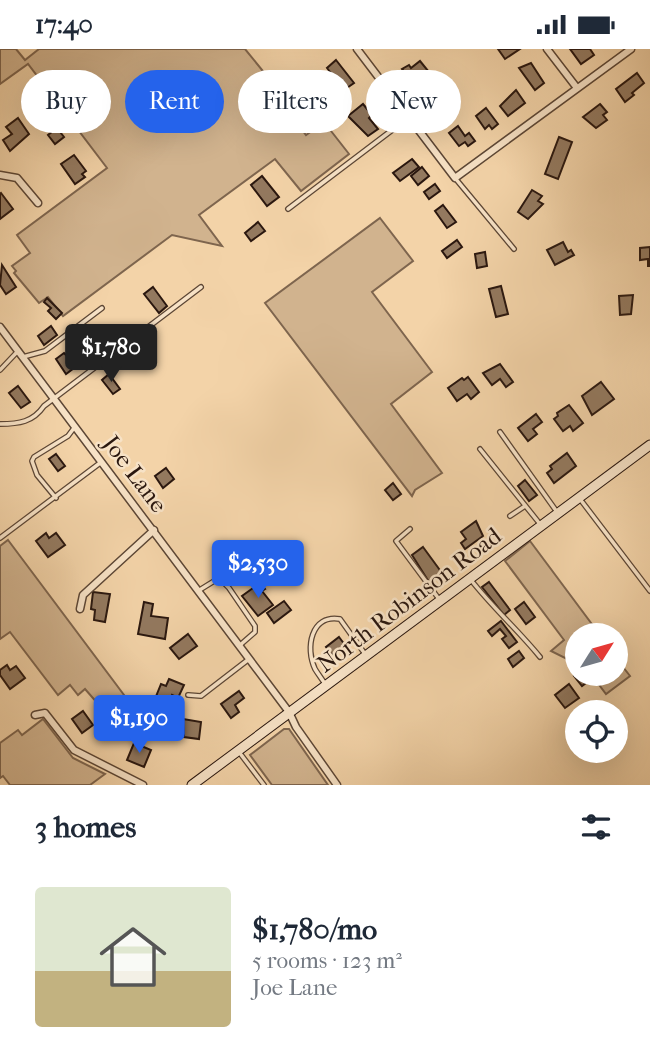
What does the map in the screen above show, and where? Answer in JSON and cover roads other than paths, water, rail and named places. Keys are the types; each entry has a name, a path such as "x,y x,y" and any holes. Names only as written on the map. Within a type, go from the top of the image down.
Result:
{"street":[{"path":"357,49 373,70"},
{"path":"547,49 577,88"},
{"path":"420,133 456,178 631,49"},
{"path":"0,175 17,179 38,203"},
{"name":"Joe Lane","path":"0,327 289,712 296,727 337,785"},
{"name":"North Robinson Road","path":"192,785 650,445"},
{"path":"80,609 83,595 154,530"},
{"path":"36,715 45,713 74,750 143,785"}],"lane":[{"path":"288,209 388,133"},
{"path":"456,178 514,249"},
{"path":"0,424 25,422 37,416 44,406 201,287"},
{"path":"0,370 21,354 45,351 102,308"},
{"path":"56,498 37,475 32,461 34,457 68,436 75,427"},
{"path":"500,432 558,513"},
{"path":"480,449 541,526"},
{"path":"0,538 102,462"},
{"path":"579,498 650,591"},
{"path":"510,516 525,506"},
{"path":"410,529 396,541 440,601"},
{"path":"198,590 219,578 229,587 255,626 255,632 239,646"},
{"path":"470,579 501,617 516,627 540,657"},
{"path":"326,685 314,667 311,650 313,631 322,621 328,617 340,619 366,656"},
{"path":"188,695 201,696 249,659"},
{"path":"238,750 264,785"}]}
